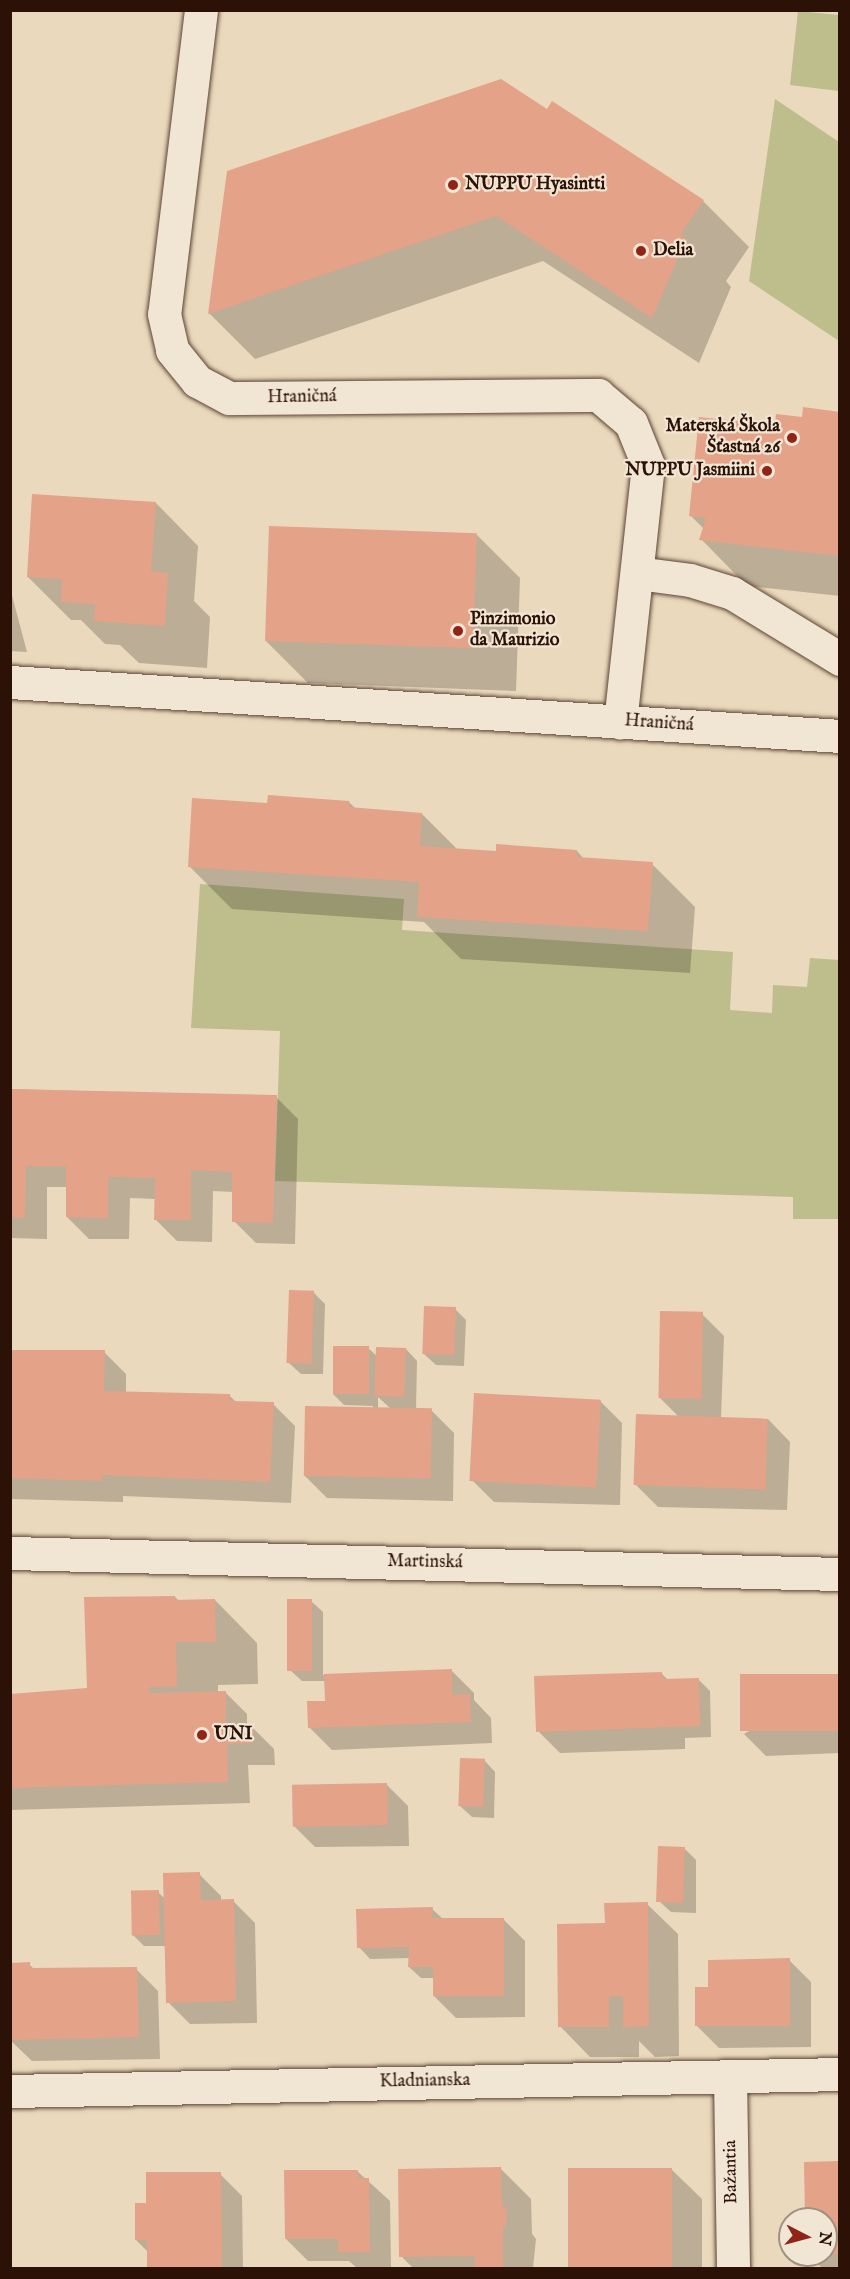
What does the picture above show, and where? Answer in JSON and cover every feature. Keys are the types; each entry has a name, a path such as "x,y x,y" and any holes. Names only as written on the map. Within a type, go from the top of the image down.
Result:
{"street":[{"name":"Hraničná","path":"201,10 164,314 172,350 197,381 229,399 598,395 631,423 648,465 620,722"},
{"path":"637,573 690,580 732,593 840,659"},
{"name":"Hraničná","path":"10,682 840,736"},
{"name":"Martinská","path":"10,1553 840,1574"},
{"name":"Kladnianska","path":"10,2091 840,2074"},
{"name":"Bažantia","path":"730,2076 733,2268"}],"shaded area":[{"path":"798,11 839,15 839,91 790,85"},
{"path":"775,99 839,142 839,341 749,281"},
{"path":"200,884 404,899 402,930 733,952 730,1010 772,1013 773,985 807,987 810,958 839,960 839,1219 793,1219 793,1197 275,1181 280,1031 191,1028"}],"building":[{"name":"NUPPU Hyasintti","path":"501,79 547,109 552,101 704,200 680,235 686,239 652,318 496,216 208,314 227,171"},
{"name":"NUPPU Jasmiini","path":"803,407 840,412 840,556 699,540 706,518 689,516 699,417 775,425 776,414 802,417"},
{"path":"32,494 156,502 151,571 168,573 165,626 94,621 95,604 61,602 62,579 27,577"},
{"path":"269,526 477,533 473,648 265,641"},
{"path":"268,795 349,801 349,807 422,813 420,846 496,851 496,844 577,850 577,857 653,862 648,931 417,917 419,882 188,867 192,798 267,803"},
{"path":"10,1089 277,1095 273,1223 232,1222 232,1172 191,1170 191,1220 154,1220 155,1178 108,1177 108,1218 66,1217 66,1166 26,1166 25,1218 10,1217"},
{"path":"289,1290 314,1291 311,1364 286,1363"},
{"path":"424,1306 456,1307 454,1355 422,1354"},
{"path":"660,1311 703,1312 701,1399 658,1398"},
{"path":"333,1346 369,1346 369,1394 333,1394"},
{"path":"376,1347 406,1348 404,1397 374,1396"},
{"path":"10,1350 105,1350 104,1391 230,1394 230,1401 274,1402 270,1482 102,1475 102,1481 10,1478"},
{"path":"474,1393 601,1400 596,1488 469,1481"},
{"path":"305,1406 432,1408 431,1478 304,1476"},
{"path":"636,1414 768,1419 765,1490 634,1485"},
{"path":"175,1596 175,1600 215,1599 216,1642 176,1642 177,1686 149,1687 149,1693 226,1691 226,1726 253,1726 253,1743 227,1744 228,1782 10,1788 10,1694 87,1688 84,1597"},
{"path":"287,1599 312,1599 312,1671 287,1671"},
{"path":"452,1669 452,1695 470,1694 471,1722 308,1728 307,1701 325,1701 324,1674"},
{"path":"662,1672 663,1679 699,1678 700,1726 536,1732 534,1676"},
{"path":"740,1674 840,1674 840,1731 740,1731"},
{"path":"460,1758 485,1759 483,1807 458,1806"},
{"path":"387,1783 388,1825 293,1827 292,1785"},
{"path":"658,1846 685,1847 683,1903 656,1902"},
{"path":"200,1872 201,1900 234,1899 236,2001 166,2003 163,1873"},
{"path":"131,1890 159,1890 160,1935 132,1935"},
{"path":"648,1902 649,2026 623,2027 623,1996 609,1996 609,2027 558,2027 557,1924 605,1923 604,1903"},
{"path":"433,1907 432,1918 504,1918 504,1996 433,1996 433,1967 408,1967 409,1947 357,1948 356,1909"},
{"path":"790,1958 790,2026 695,2026 695,1987 708,1987 708,1960"},
{"path":"30,1962 30,1968 137,1967 139,2037 10,2040 10,1963"},
{"path":"840,2161 840,2254 838,2254 838,2207 805,2207 804,2162"},
{"path":"501,2167 502,2207 507,2207 506,2227 503,2227 503,2268 475,2268 475,2256 399,2257 398,2169"},
{"path":"568,2168 672,2168 672,2268 568,2268"},
{"path":"284,2170 358,2170 358,2178 369,2178 370,2252 338,2252 338,2239 285,2239"},
{"path":"146,2172 221,2172 222,2267 147,2268 147,2240 135,2240 135,2203 146,2203"}],"place":[{"name":"NUPPU Hyasintti","path":"453,185"},
{"name":"Delia","path":"641,251"},
{"name":"Materská Škola Šťastná 26","path":"792,438"},
{"name":"NUPPU Jasmiini","path":"767,471"},
{"name":"Pinzimonio da Maurizio","path":"458,631"},
{"name":"UNI","path":"202,1735"}]}
